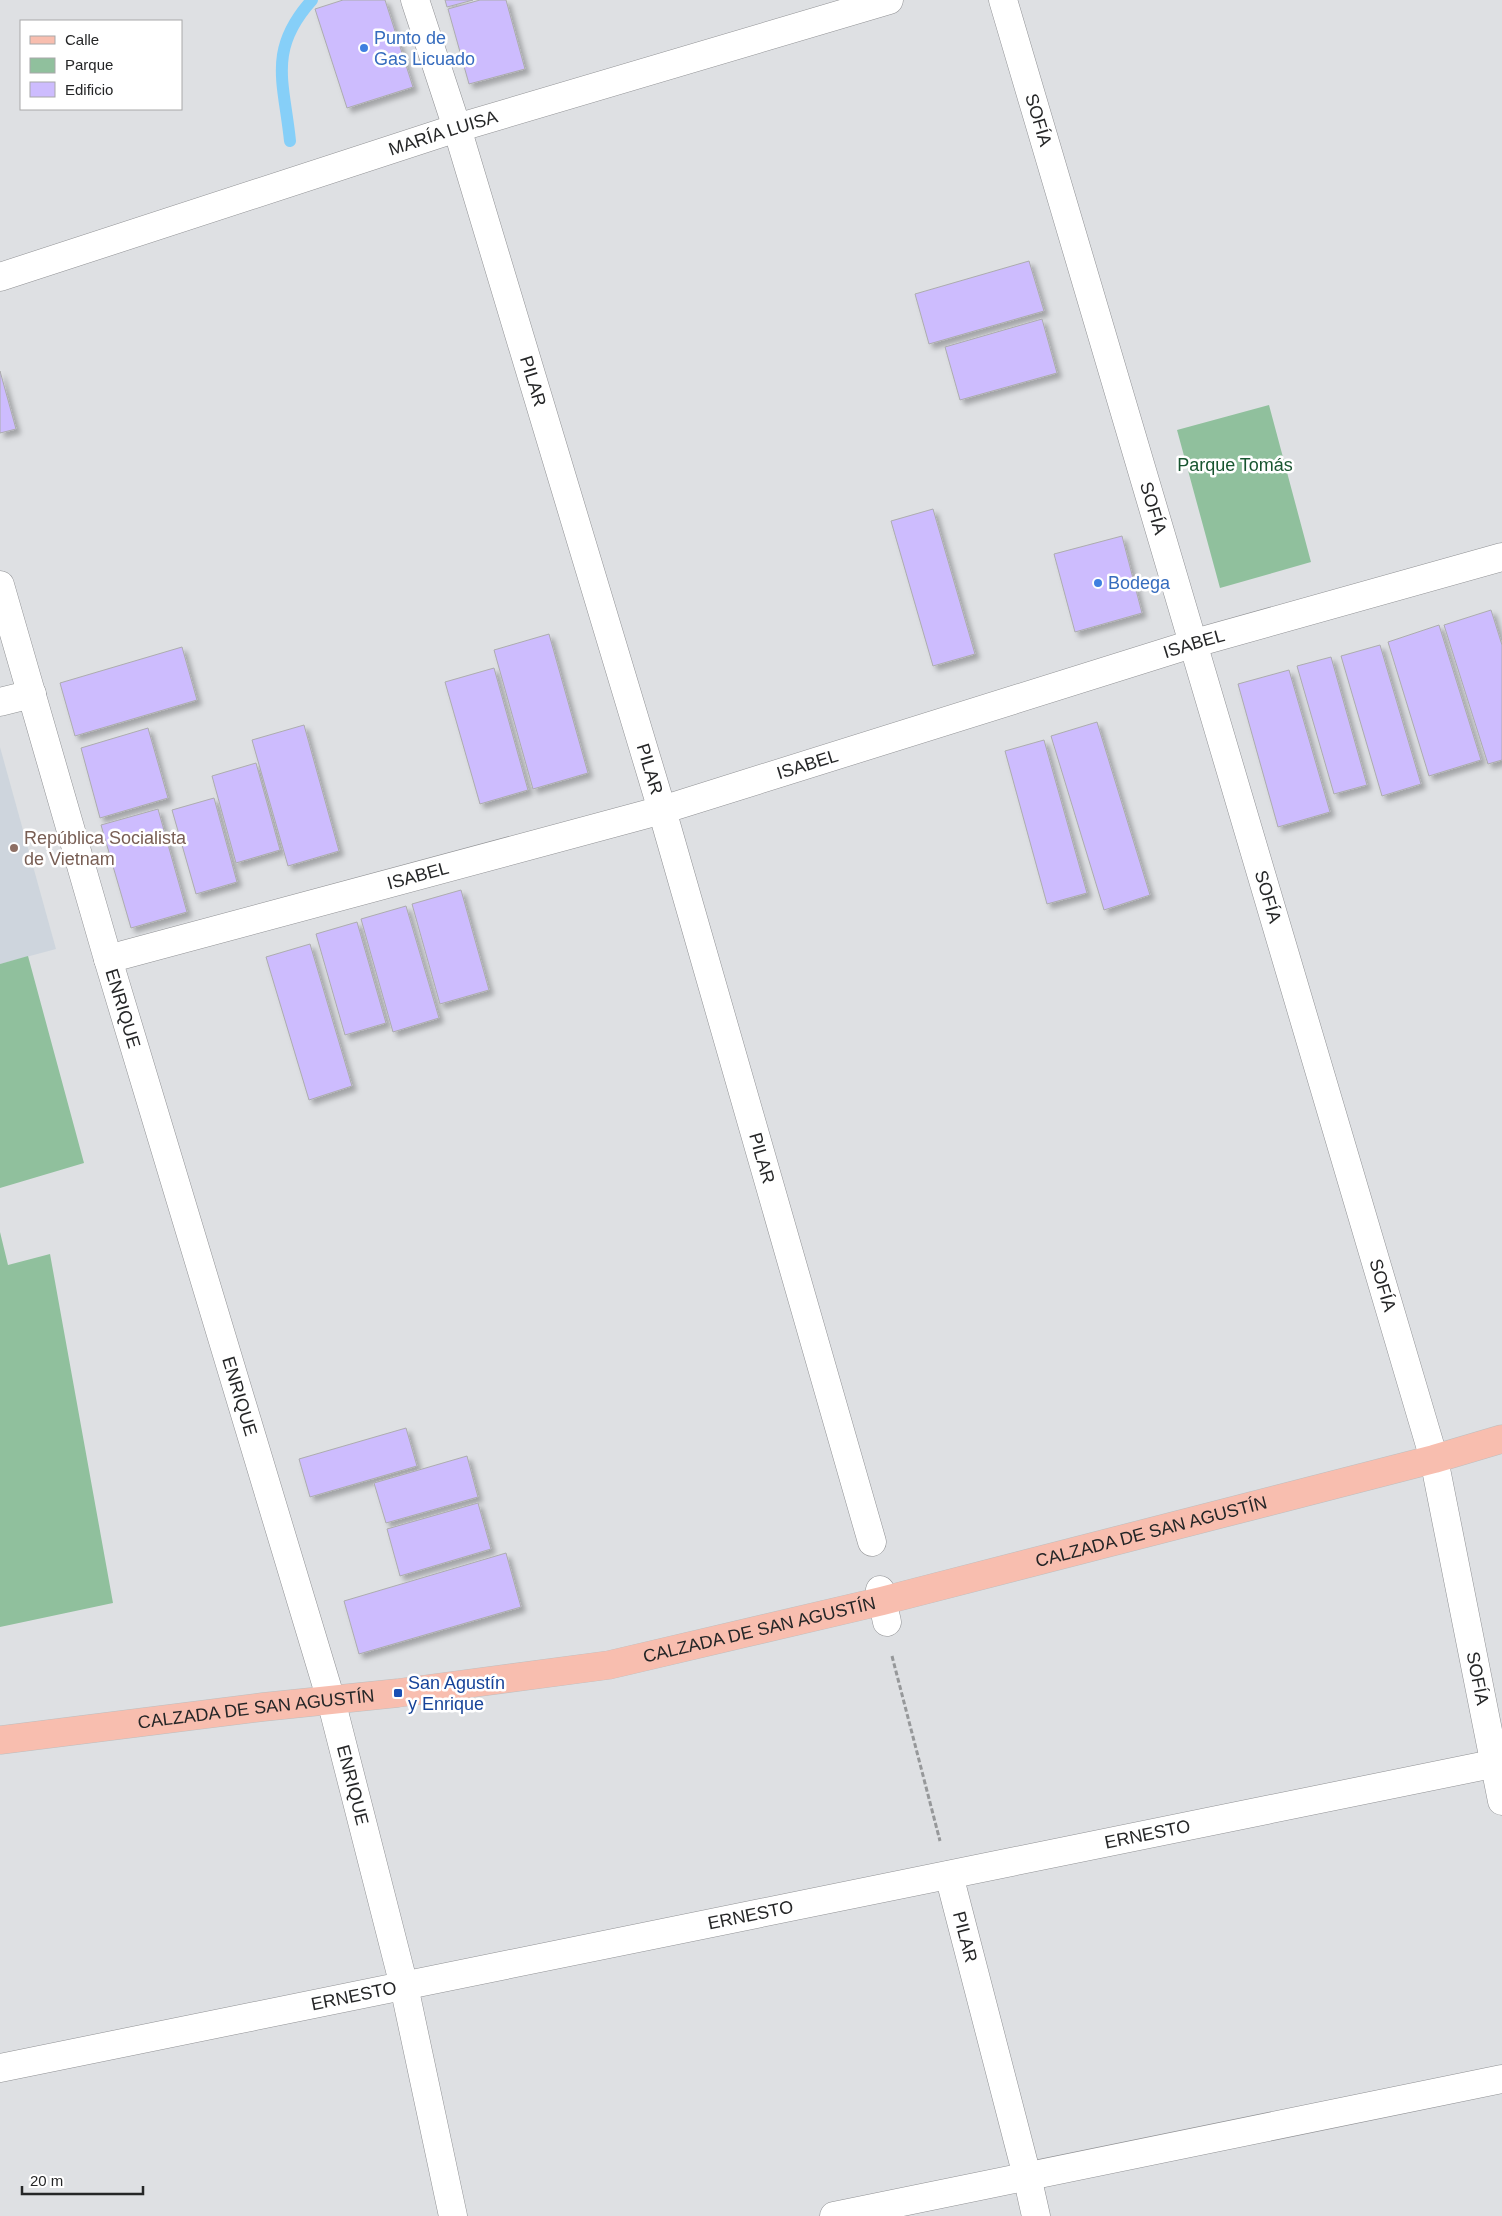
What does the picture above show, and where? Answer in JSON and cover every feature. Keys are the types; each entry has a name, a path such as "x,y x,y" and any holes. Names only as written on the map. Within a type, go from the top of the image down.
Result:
{"main road":[{"name":"CALZADA DE SAN AGUSTÍN","path":"0,1740 609,1665 883,1604 1434,1459 1502,1439"}],"street":[{"name":"PILAR","path":"415,0 457,128 662,810 872,1542"},
{"name":"MARÍA LUISA","path":"0,276 457,128 889,0"},
{"name":"SOFÍA","path":"1003,0 1195,643 1434,1459 1498,1763 1502,1801"},
{"name":"ISABEL","path":"108,959 662,810 1195,643 1502,557"},
{"name":"ENRIQUE","path":"0,585 108,959 331,1700 404,1986 454,2216"},
{"path":"0,702 32,694"},
{"name":"ERNESTO","path":"0,2068 1498,1763"},
{"name":"PILAR","path":"949,1875 1036,2216"},
{"path":"834,2216 1502,2079"}],"path":[{"path":"892,1658 949,1875"}],"shaded area":[{"name":"República Socialista de Vietnam","path":"0,747 56,949 0,964"}],"green space":[{"name":"Parque Tomás","path":"1269,405 1311,562 1220,588 1177,430"},
{"path":"28,956 84,1163 0,1188 0,964"},
{"path":"0,1232 8,1265 50,1254 113,1603 0,1627"}],"building":[{"name":"Punto de Gas Licuado","path":"343,0 385,0 413,87 347,108 315,9"},
{"path":"445,0 473,0 447,7"},
{"path":"480,0 506,0 525,69 469,84 448,9"},
{"path":"1029,261 1044,311 929,344 915,294"},
{"path":"1042,319 1057,373 960,400 945,347"},
{"path":"0,371 16,429 0,433"},
{"path":"933,509 975,654 933,666 891,521"},
{"name":"Bodega","path":"1122,536 1142,613 1075,632 1054,554"},
{"path":"1491,610 1502,645 1502,760 1488,764 1444,625"},
{"path":"1439,625 1481,760 1429,776 1388,642"},
{"path":"549,634 588,773 533,789 494,650"},
{"path":"1380,645 1421,784 1382,796 1341,656"},
{"path":"182,647 197,700 75,736 60,683"},
{"path":"1331,657 1367,785 1334,794 1297,666"},
{"path":"494,668 528,790 480,804 445,682"},
{"path":"1289,670 1330,812 1278,827 1238,684"},
{"path":"1097,722 1150,895 1104,910 1051,736"},
{"path":"304,725 339,851 288,866 252,740"},
{"path":"148,728 168,798 100,818 81,748"},
{"path":"1044,740 1087,893 1047,904 1005,751"},
{"path":"256,763 280,850 236,863 212,776"},
{"path":"214,798 237,882 196,894 172,810"},
{"path":"158,809 187,912 131,928 101,825"},
{"path":"461,890 489,990 440,1004 412,904"},
{"path":"406,906 439,1018 393,1032 361,919"},
{"path":"357,922 386,1023 345,1035 316,934"},
{"path":"310,944 352,1086 309,1100 266,957"},
{"path":"406,1428 417,1466 310,1497 299,1459"},
{"path":"467,1456 478,1497 386,1523 374,1483"},
{"path":"478,1503 491,1549 400,1576 387,1529"},
{"path":"506,1553 521,1607 359,1654 344,1601"}],"waterway":[{"path":"290,141 282,84 284,51 289,35 298,18 312,0"}],"place":[{"name":"Punto de Gas Licuado","path":"364,48"},
{"name":"Bodega","path":"1098,583"},
{"name":"República Socialista de Vietnam","path":"14,848"},
{"name":"San Agustín y Enrique","path":"398,1693"}]}
